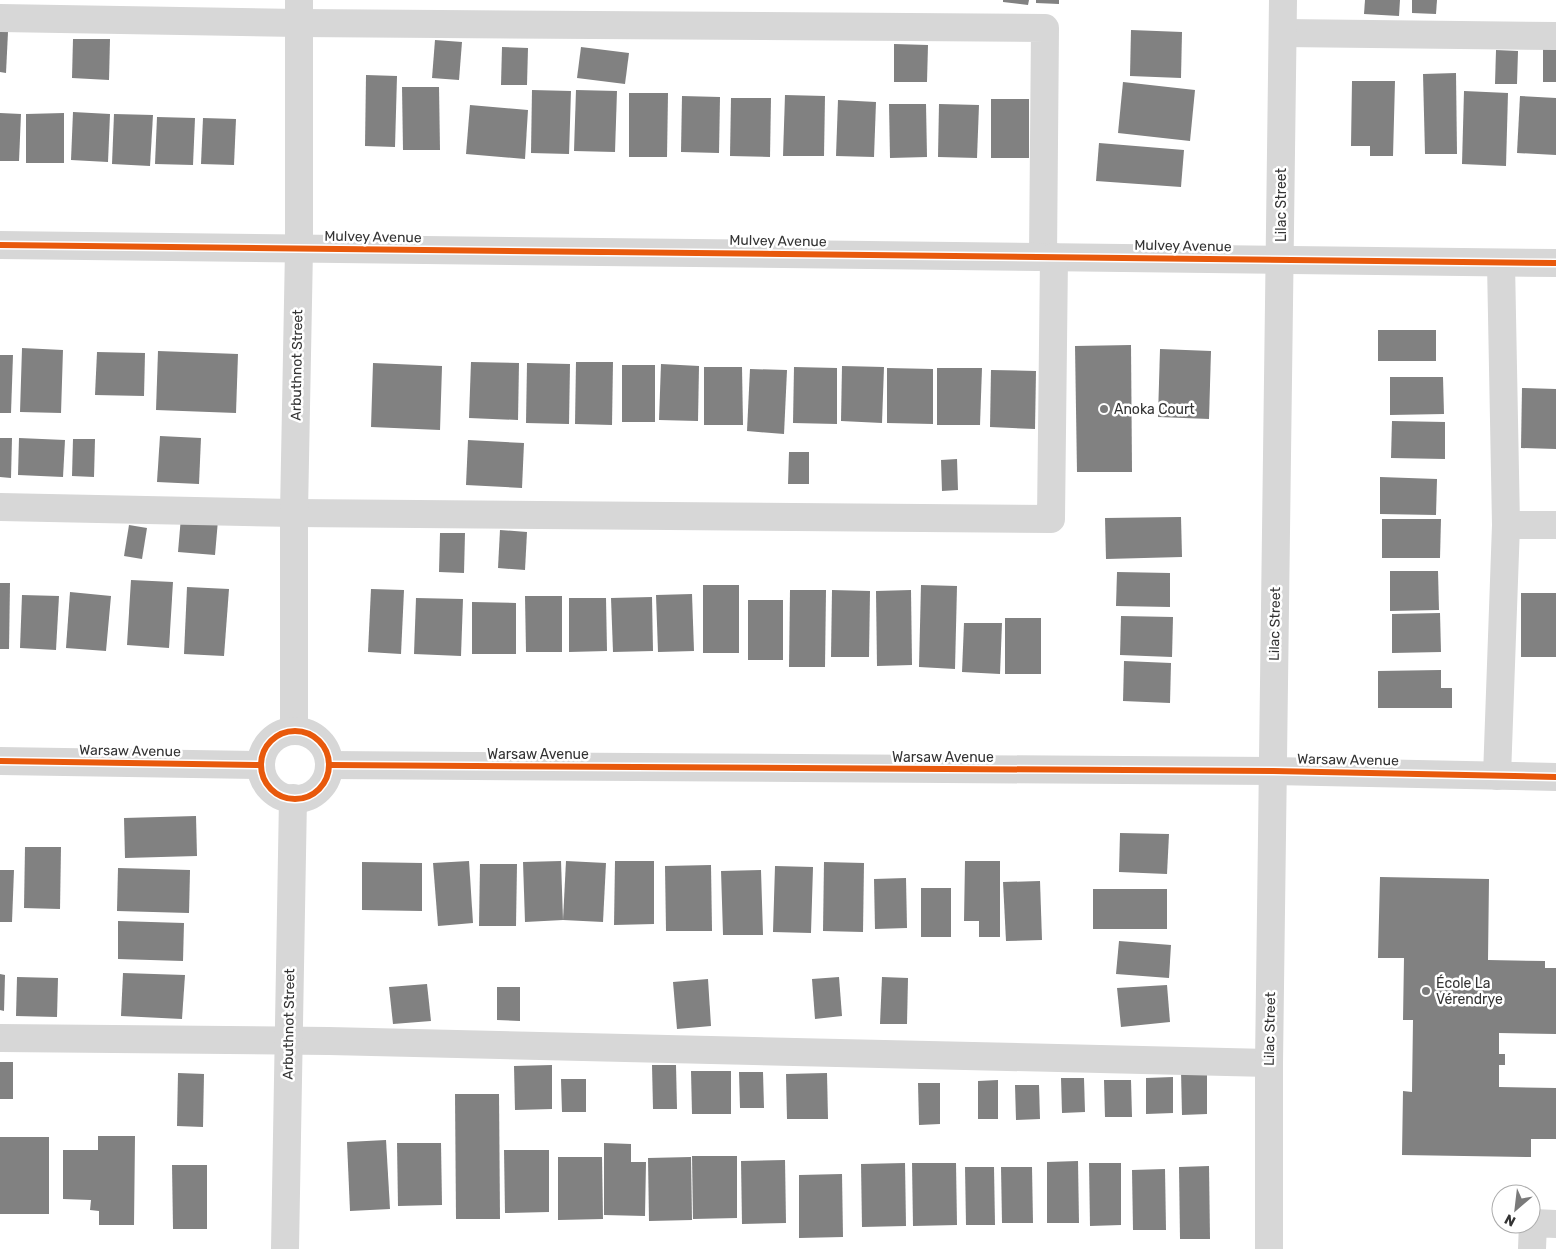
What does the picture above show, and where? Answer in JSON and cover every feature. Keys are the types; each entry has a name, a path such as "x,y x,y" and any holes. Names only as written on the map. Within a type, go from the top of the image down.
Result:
{"street":[{"name":"Lilac Street","path":"1269,1249 1269,1063 1283,0"},
{"path":"0,18 299,11 1045,28 1051,519 294,513 0,507"},
{"name":"Arbuthnot Street","path":"294,731 294,513 299,248 299,11"},
{"path":"1283,33 1556,36"},
{"name":"Mulvey Avenue","path":"0,245 1556,263"},
{"path":"1497,776 1506,525 1501,262"},
{"path":"1506,525 1556,525"},
{"path":"294,731 305,732 318,741 327,755 329,765 327,776 322,786 304,798 283,797 271,788 262,775 262,754 267,745 274,738 294,731"},
{"name":"Warsaw Avenue","path":"0,761 261,765"},
{"name":"Warsaw Avenue","path":"329,765 1273,771 1556,777"},
{"name":"Arbuthnot Street","path":"285,1249 293,798"},
{"path":"0,1038 289,1040 1269,1063"},
{"path":"1532,1249 1533,1223 1556,1224"}],"building":[{"path":"1003,0 1029,0 1028,5 1003,2"},
{"path":"1036,0 1059,0 1059,4 1036,3"},
{"path":"1365,0 1400,0 1399,16 1364,14"},
{"path":"1412,0 1437,0 1436,14 1412,13"},
{"path":"1131,30 1182,32 1181,78 1130,76"},
{"path":"0,31 8,32 6,73 0,72"},
{"path":"73,39 110,39 109,80 72,78"},
{"path":"435,40 462,42 459,80 432,78"},
{"path":"894,44 928,45 927,82 894,82"},
{"path":"502,47 528,48 527,85 501,85"},
{"path":"581,47 629,53 625,84 577,78"},
{"path":"1543,47 1556,47 1556,82 1543,82"},
{"path":"1496,50 1518,51 1517,84 1495,84"},
{"path":"1456,73 1457,154 1425,154 1423,74"},
{"path":"366,75 397,76 395,147 365,146"},
{"path":"1352,81 1395,81 1393,156 1370,156 1370,146 1351,146"},
{"path":"1123,82 1195,90 1190,141 1118,133"},
{"path":"402,87 439,87 440,150 403,150"},
{"path":"532,90 571,91 569,154 531,153"},
{"path":"576,90 617,91 615,152 574,151"},
{"path":"1464,91 1508,93 1506,166 1462,164"},
{"path":"629,93 668,93 667,157 629,157"},
{"path":"785,95 825,96 824,156 783,156"},
{"path":"682,96 720,97 719,153 681,152"},
{"path":"1520,96 1556,98 1556,155 1517,153"},
{"path":"731,98 771,98 770,157 730,156"},
{"path":"991,99 1029,99 1029,158 991,158"},
{"path":"838,100 876,102 874,157 836,156"},
{"path":"889,104 926,104 927,157 890,158"},
{"path":"939,104 979,105 977,158 938,157"},
{"path":"470,105 528,110 525,159 466,154"},
{"path":"73,112 110,114 108,162 71,160"},
{"path":"0,113 21,114 19,161 0,161"},
{"path":"64,113 64,163 26,163 26,114"},
{"path":"114,114 153,115 150,166 112,164"},
{"path":"157,117 195,118 193,165 155,164"},
{"path":"203,118 236,119 234,165 201,164"},
{"path":"1099,143 1184,150 1181,187 1096,181"},
{"path":"1378,330 1436,330 1436,361 1378,361"},
{"name":"Anoka Court","path":"1131,345 1132,472 1077,472 1075,346"},
{"path":"22,348 63,350 61,413 20,412"},
{"path":"1160,349 1211,351 1209,419 1158,417"},
{"path":"158,351 238,354 236,413 156,410"},
{"path":"97,352 145,353 144,396 95,395"},
{"path":"0,355 13,355 11,413 0,413"},
{"path":"471,362 519,363 518,420 469,418"},
{"path":"576,362 613,362 612,425 575,424"},
{"path":"373,363 442,366 440,430 371,427"},
{"path":"527,363 570,364 569,424 526,423"},
{"path":"661,364 699,366 698,421 659,420"},
{"path":"622,365 655,365 655,422 622,422"},
{"path":"842,366 884,367 882,423 841,421"},
{"path":"704,367 742,367 743,425 704,425"},
{"path":"794,367 837,368 837,424 793,423"},
{"path":"887,368 933,369 933,424 887,423"},
{"path":"937,368 982,368 980,425 937,425"},
{"path":"750,369 787,370 784,434 747,431"},
{"path":"991,370 1036,371 1035,429 990,427"},
{"path":"1390,377 1443,377 1444,414 1390,415"},
{"path":"1522,388 1556,389 1556,449 1521,448"},
{"path":"1392,421 1445,422 1445,459 1391,458"},
{"path":"160,436 201,438 199,484 157,482"},
{"path":"0,438 12,438 11,478 0,477"},
{"path":"19,438 65,440 63,477 18,475"},
{"path":"73,439 95,439 94,477 72,476"},
{"path":"468,440 524,443 522,488 466,485"},
{"path":"789,452 809,452 809,484 788,484"},
{"path":"957,459 958,490 942,491 941,460"},
{"path":"1380,477 1437,479 1436,515 1380,514"},
{"path":"181,517 218,520 215,555 178,552"},
{"path":"1181,517 1182,557 1106,559 1105,518"},
{"path":"1382,519 1441,519 1440,558 1382,558"},
{"path":"129,525 147,528 142,559 124,556"},
{"path":"500,530 527,532 525,570 498,568"},
{"path":"440,533 465,533 464,573 439,572"},
{"path":"1390,571 1438,571 1439,610 1390,611"},
{"path":"1117,572 1170,573 1170,607 1116,606"},
{"path":"131,580 173,582 169,648 127,645"},
{"path":"0,583 10,583 9,649 0,649"},
{"path":"703,585 739,585 739,653 703,653"},
{"path":"921,585 957,586 955,669 919,667"},
{"path":"187,587 229,589 224,656 184,654"},
{"path":"371,589 404,590 401,654 368,652"},
{"path":"790,590 826,590 825,667 789,667"},
{"path":"832,590 870,591 869,657 831,657"},
{"path":"911,590 912,665 877,666 876,591"},
{"path":"70,592 111,596 106,651 66,648"},
{"path":"1521,593 1556,593 1556,657 1521,657"},
{"path":"692,594 694,651 658,652 656,595"},
{"path":"22,595 59,596 56,650 20,648"},
{"path":"525,596 562,596 562,652 526,652"},
{"path":"652,597 653,651 613,652 611,598"},
{"path":"416,598 463,599 461,656 414,654"},
{"path":"569,598 606,598 607,651 569,652"},
{"path":"748,600 783,600 783,660 748,660"},
{"path":"472,602 516,603 516,654 472,654"},
{"path":"1440,613 1441,652 1392,653 1392,614"},
{"path":"1121,616 1173,617 1172,657 1120,655"},
{"path":"1005,618 1041,618 1041,674 1005,674"},
{"path":"964,623 1002,623 1000,674 962,672"},
{"path":"1124,661 1171,663 1170,703 1123,701"},
{"path":"1441,670 1441,688 1452,688 1452,708 1378,708 1378,671"},
{"path":"196,816 197,856 125,858 124,818"},
{"path":"1120,833 1169,834 1167,874 1119,872"},
{"path":"25,847 61,847 60,909 24,908"},
{"path":"469,861 473,923 438,926 433,863"},
{"path":"561,861 563,920 525,922 523,862"},
{"path":"566,861 606,863 603,922 563,920"},
{"path":"615,861 654,861 654,924 614,925"},
{"path":"965,861 1000,861 1000,937 979,937 979,921 964,921"},
{"path":"362,862 422,863 422,911 362,910"},
{"path":"824,862 864,863 863,932 823,931"},
{"path":"480,864 517,864 516,926 479,926"},
{"path":"711,865 712,931 666,931 665,866"},
{"path":"775,866 813,867 811,933 773,932"},
{"path":"118,868 190,870 189,913 117,911"},
{"path":"0,870 14,870 12,922 0,922"},
{"path":"761,870 763,935 723,935 721,871"},
{"path":"1380,877 1489,879 1488,960 1545,961 1545,968 1556,968 1556,1034 1499,1033 1499,1054 1505,1054 1505,1065 1499,1065 1499,1087 1556,1088 1556,1139 1531,1139 1531,1157 1402,1155 1403,1091 1412,1092 1413,1020 1403,1020 1404,958 1378,958"},
{"path":"906,878 907,928 875,929 874,879"},
{"path":"1040,881 1042,940 1006,941 1003,882"},
{"path":"921,888 951,888 951,937 921,937"},
{"path":"1093,889 1167,889 1167,929 1093,929"},
{"path":"118,921 184,923 183,961 118,959"},
{"path":"1119,941 1171,945 1169,978 1116,974"},
{"path":"123,973 185,975 182,1019 121,1016"},
{"path":"0,974 5,975 4,1011 0,1010"},
{"path":"17,977 58,978 57,1017 16,1016"},
{"path":"839,977 842,1016 815,1019 812,979"},
{"path":"882,977 908,978 907,1024 880,1024"},
{"path":"708,979 711,1026 677,1029 673,982"},
{"path":"427,984 431,1021 393,1024 389,987"},
{"path":"1167,985 1170,1022 1121,1027 1117,988"},
{"path":"497,987 520,987 520,1021 497,1020"},
{"path":"0,1062 13,1062 13,1099 0,1099"},
{"path":"552,1065 552,1109 515,1110 514,1066"},
{"path":"652,1065 676,1065 677,1109 653,1109"},
{"path":"691,1071 731,1071 731,1114 692,1114"},
{"path":"1181,1071 1207,1071 1207,1114 1182,1115"},
{"path":"739,1072 763,1072 764,1108 740,1108"},
{"path":"178,1073 204,1074 203,1127 177,1126"},
{"path":"827,1073 828,1119 787,1119 786,1074"},
{"path":"1173,1077 1173,1113 1146,1114 1146,1078"},
{"path":"1061,1078 1084,1078 1085,1112 1062,1113"},
{"path":"561,1079 586,1079 586,1112 562,1112"},
{"path":"998,1080 998,1119 978,1119 978,1081"},
{"path":"1104,1080 1131,1080 1132,1117 1105,1117"},
{"path":"918,1083 940,1083 940,1124 919,1125"},
{"path":"1015,1085 1039,1085 1040,1119 1016,1120"},
{"path":"455,1094 499,1094 500,1219 456,1219"},
{"path":"98,1136 135,1136 134,1225 99,1225 99,1211 90,1210 91,1200 63,1199 63,1150 98,1150"},
{"path":"0,1137 49,1137 49,1214 0,1214"},
{"path":"386,1140 390,1209 350,1211 347,1142"},
{"path":"397,1143 441,1143 442,1205 398,1206"},
{"path":"604,1143 631,1144 631,1162 646,1162 645,1216 604,1215"},
{"path":"504,1150 549,1150 549,1212 505,1213"},
{"path":"692,1156 737,1156 737,1218 693,1219"},
{"path":"558,1157 602,1157 603,1219 558,1220"},
{"path":"691,1157 692,1220 649,1221 648,1158"},
{"path":"785,1160 786,1223 742,1224 741,1161"},
{"path":"1078,1161 1079,1223 1047,1223 1047,1162"},
{"path":"905,1163 906,1226 862,1227 861,1164"},
{"path":"912,1163 956,1163 957,1225 913,1226"},
{"path":"1089,1163 1121,1163 1121,1225 1090,1226"},
{"path":"172,1165 207,1165 207,1229 173,1229"},
{"path":"1209,1166 1210,1239 1180,1239 1179,1167"},
{"path":"965,1167 994,1167 995,1225 966,1225"},
{"path":"1001,1167 1032,1167 1033,1223 1002,1223"},
{"path":"1165,1169 1166,1230 1133,1230 1132,1170"},
{"path":"842,1174 843,1237 799,1238 799,1175"}],"cycle path":[{"path":"0,245 1556,263"},
{"path":"295,731 308,734 319,741 326,752 329,765 326,778 319,789 308,796 295,799 282,796 271,789 264,778 261,765 264,752 271,741 282,734 295,731"},
{"path":"0,761 261,765"},
{"path":"329,765 1273,771 1556,777"}],"place":[{"name":"Anoka Court","path":"1104,409"},
{"name":"École La Vérendrye","path":"1426,991"}]}
